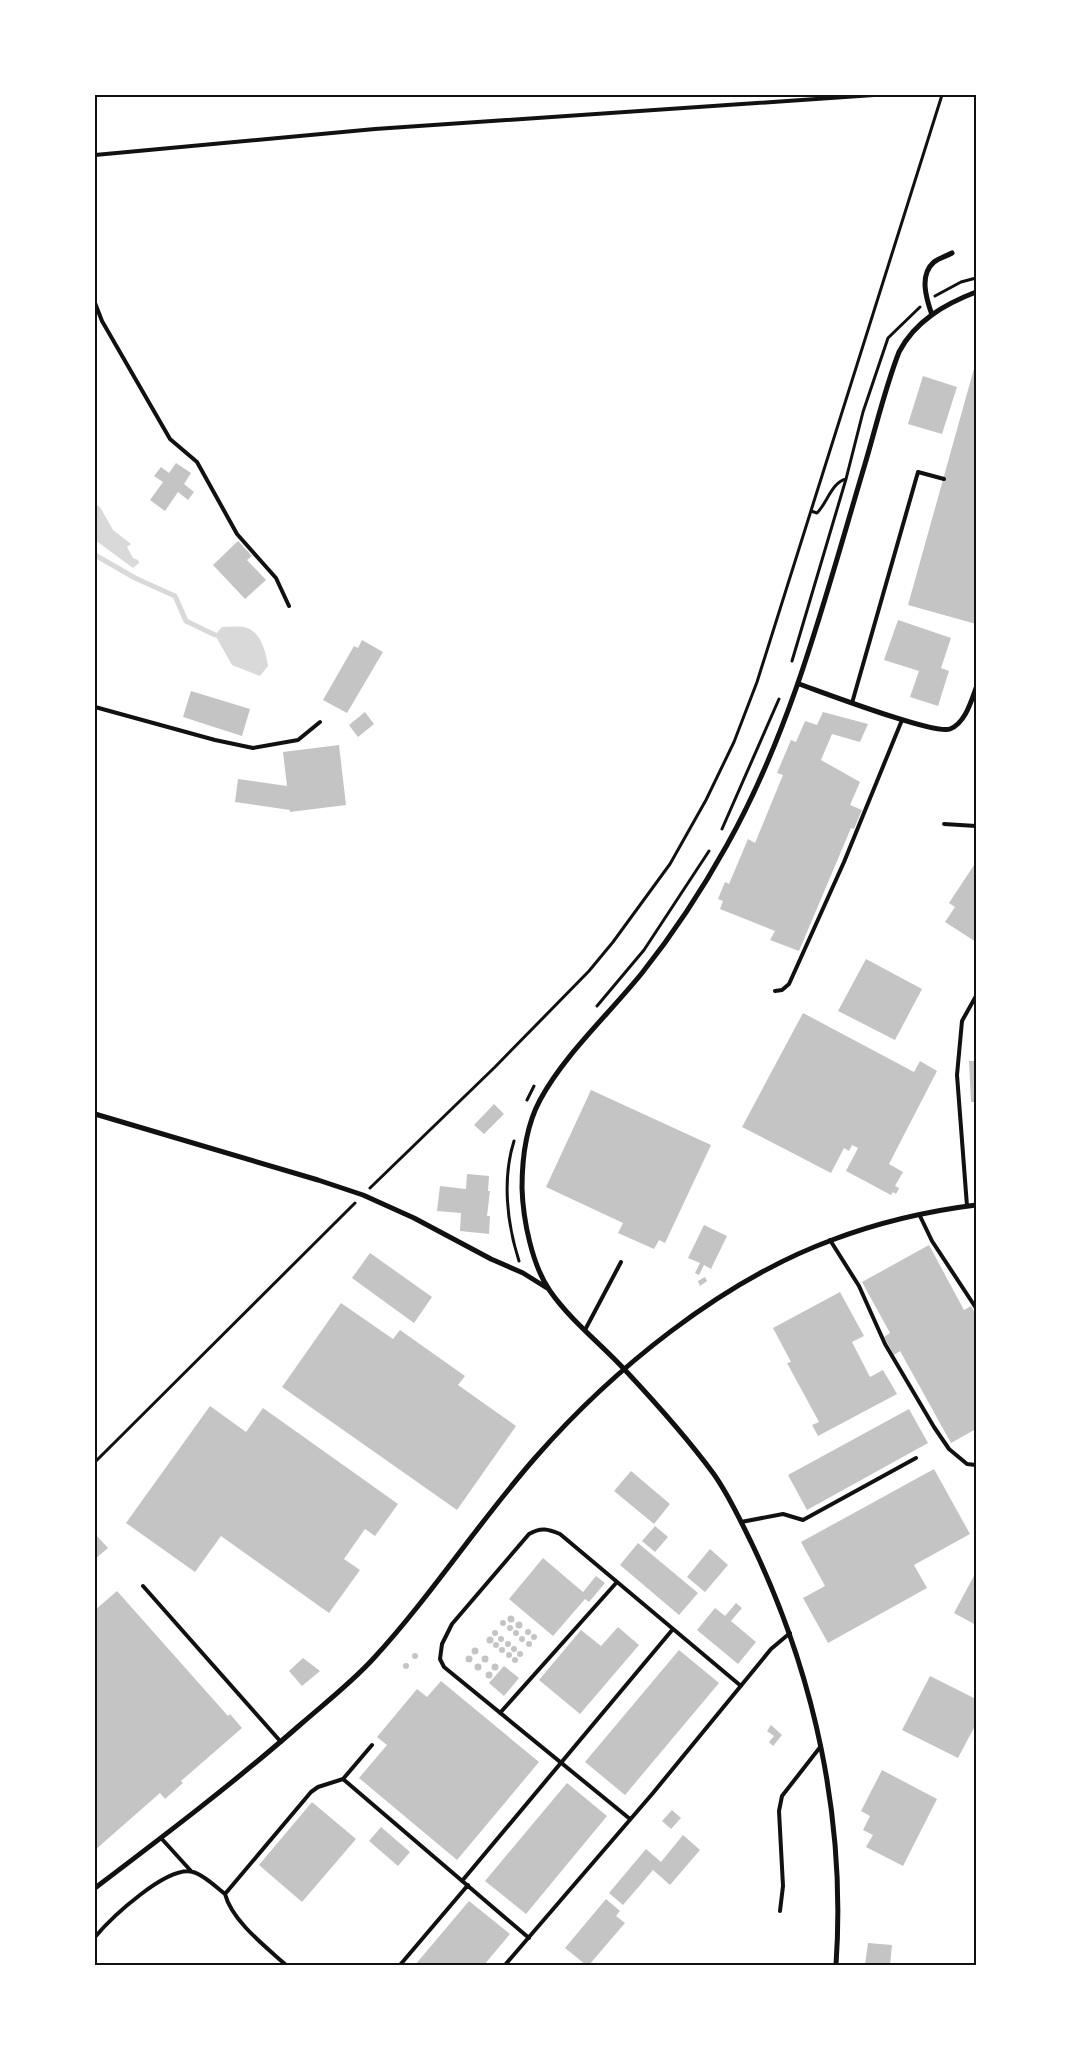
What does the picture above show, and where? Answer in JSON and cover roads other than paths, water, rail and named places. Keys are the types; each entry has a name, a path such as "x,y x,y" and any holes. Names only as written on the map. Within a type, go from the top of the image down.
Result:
{"street":[{"path":"932,315 927,300 925,276 934,262 952,253"},
{"path":"547,1288 534,1256 526,1224 522,1193 523,1158 528,1134 538,1104 563,1066 642,974 685,913 727,845 761,777 799,684 896,359 904,342 932,315 947,305 976,292"},
{"path":"799,684 902,720 938,730 948,730 956,726 965,714 976,688"},
{"path":"95,1114 363,1195 414,1218 491,1259 523,1273 547,1288 584,1330 625,1369 715,1475 741,1522 760,1562 790,1633 821,1746 831,1798 839,1926 836,1965"},
{"path":"95,1888 247,1772 372,1660 535,1457 625,1369 677,1327 724,1294 777,1265 830,1240 882,1223 976,1205"}],"lane":[{"path":"95,154 375,129 874,95"},
{"path":"95,303 102,321 170,439 197,462 237,534 276,578 289,606"},
{"path":"852,703 918,472 944,479"},
{"path":"95,707 215,740 253,748 298,740 320,722"},
{"path":"775,991 782,990 789,984 844,862 902,720"},
{"path":"944,824 976,826"},
{"path":"967,1206 957,1075 962,1021 976,996"},
{"path":"920,1216 932,1240 976,1308"},
{"path":"830,1240 858,1286 885,1344 934,1427 949,1449 967,1464 976,1465"},
{"path":"584,1330 621,1262"},
{"path":"741,1522 783,1514 804,1520 916,1458"},
{"path":"630,1820 444,1667 440,1659 442,1644 452,1624 529,1534 540,1528 560,1534 741,1686"},
{"path":"500,1713 618,1582"},
{"path":"143,1586 281,1742"},
{"path":"462,1881 673,1629"},
{"path":"505,1965 630,1820 771,1649 790,1633"},
{"path":"225,1894 311,1792 318,1787 343,1779 372,1745"},
{"path":"780,1911 783,1886 779,1811 782,1796 821,1746"},
{"path":"343,1779 529,1938"},
{"path":"161,1838 191,1871 225,1894 234,1915 286,1965"},
{"path":"95,1937 117,1913 158,1882 170,1876 191,1871"},
{"path":"400,1965 468,1886"}],"waterway":[{"path":"95,555 135,578 175,596 186,621 215,635"}]}
